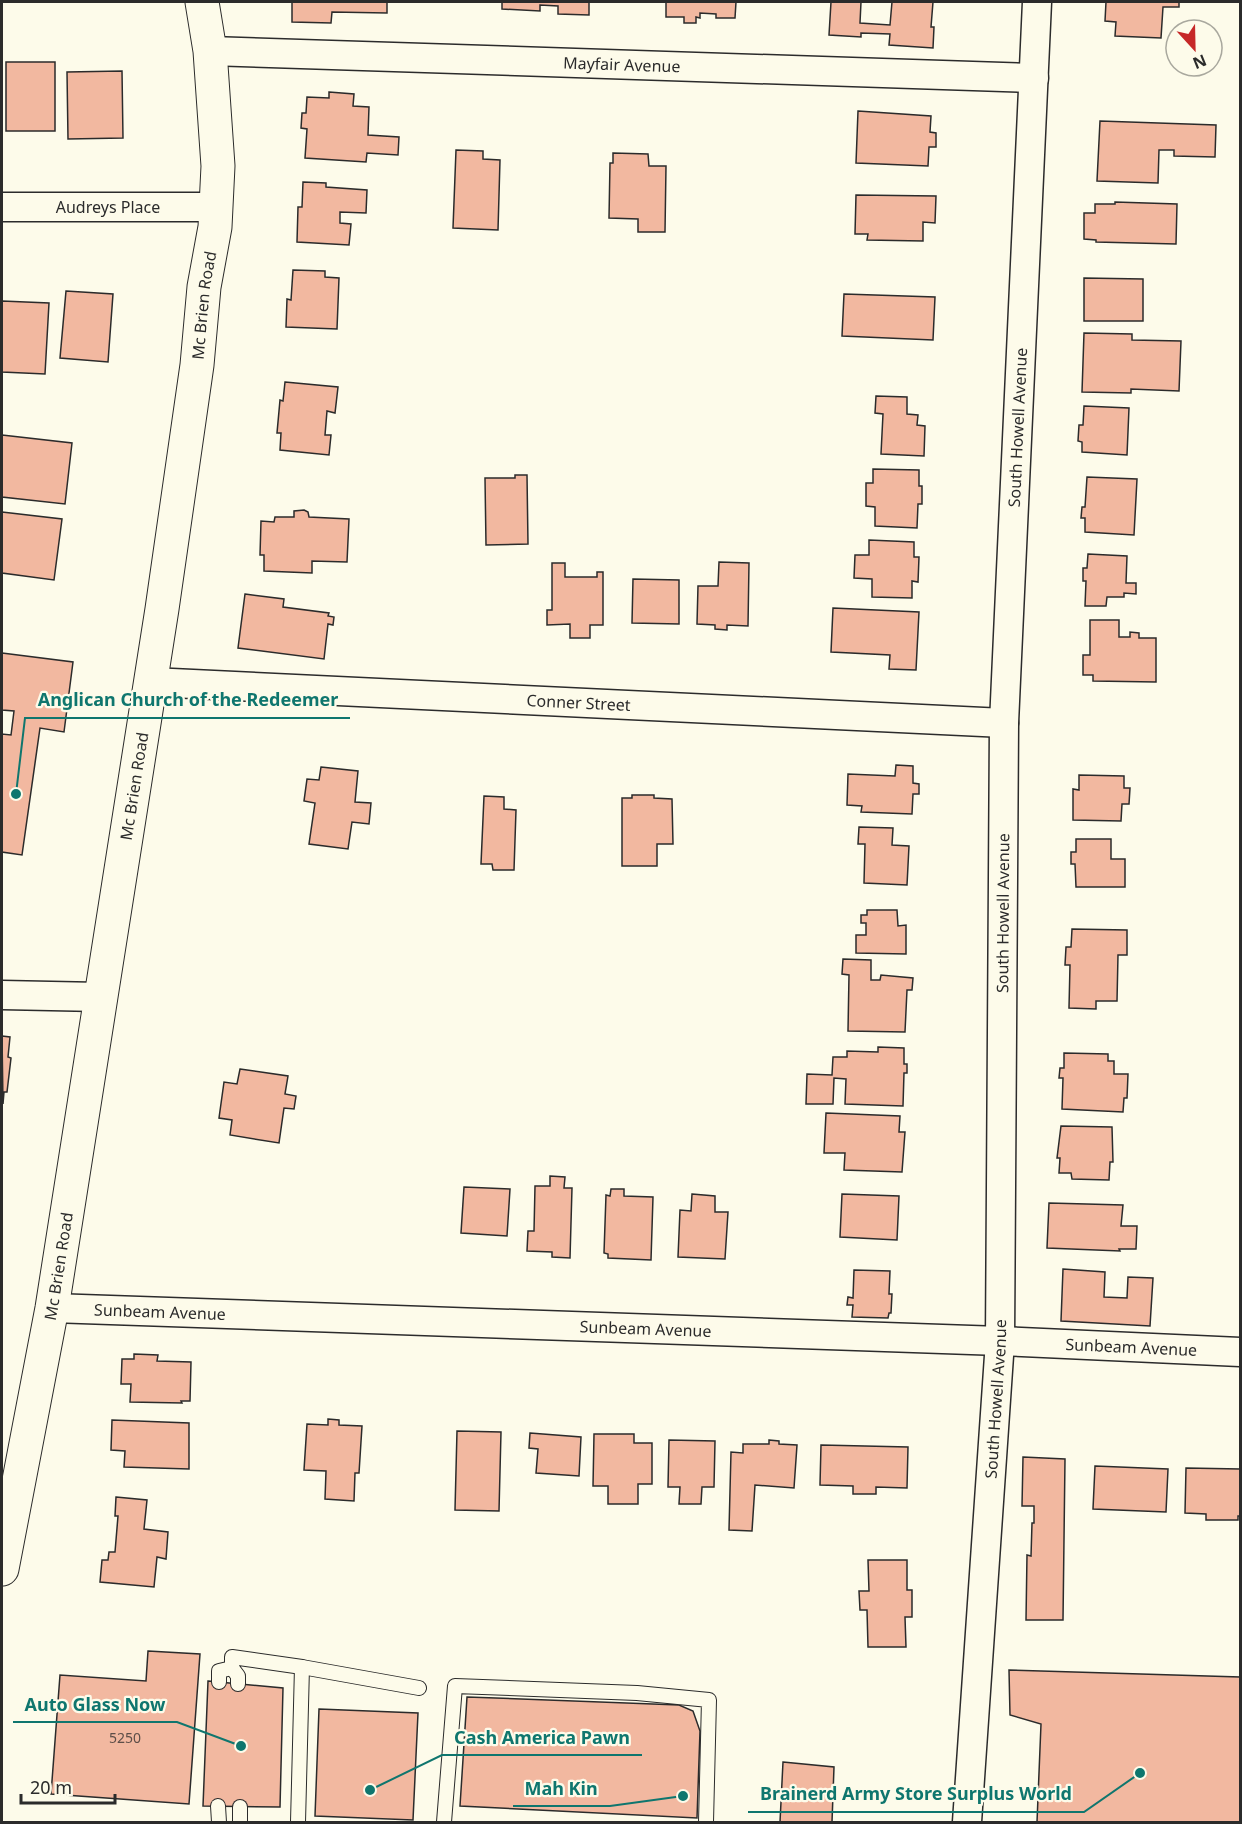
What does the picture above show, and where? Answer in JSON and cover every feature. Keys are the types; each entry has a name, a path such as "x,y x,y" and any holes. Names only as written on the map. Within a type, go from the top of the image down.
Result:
{"street":[{"name":"Mc Brien Road","path":"2,1569 52,1308 99,997 151,682 197,364 204,287 215,227 218,166 210,51 202,2"},
{"name":"South Howell Avenue","path":"967,1822 1000,1341 1004,723 1037,2"},
{"name":"Mayfair Avenue","path":"210,51 1034,78"},
{"name":"Audreys Place","path":"2,207 216,207"},
{"name":"Conner Street","path":"151,682 1004,723"},
{"path":"2,994 99,997"},
{"name":"Sunbeam Avenue","path":"52,1308 1000,1341 1240,1352"}],"lane":[{"path":"238,1684 238,1676 232,1668 232,1657 419,1688"},
{"path":"298,1822 302,1667"},
{"path":"219,1682 219,1671 232,1668"},
{"path":"444,1822 455,1686 637,1693 709,1700 706,1822"},
{"path":"218,1806 219,1822"},
{"path":"240,1807 240,1822"}],"building":[{"path":"292,2 387,2 387,13 332,12 331,23 292,22"},
{"path":"502,2 589,2 589,15 558,14 558,6 540,5 540,11 502,9"},
{"path":"666,2 736,2 735,18 716,18 716,14 700,13 700,18 696,17 696,23 684,23 684,17 666,17"},
{"path":"831,2 861,2 860,23 890,25 892,2 933,2 931,27 934,27 933,48 889,45 890,34 861,33 861,37 829,35"},
{"path":"1106,2 1179,2 1179,7 1163,7 1161,38 1115,36 1116,22 1105,21"},
{"path":"6,62 55,62 55,131 6,131"},
{"path":"122,71 123,138 68,139 67,72"},
{"path":"329,92 354,94 353,106 369,107 368,135 399,137 398,155 367,153 366,162 305,158 307,129 301,128 302,113 306,113 307,97 329,98"},
{"path":"858,111 931,116 930,132 936,133 936,147 929,147 928,166 856,163"},
{"path":"1100,121 1216,125 1215,157 1174,156 1174,150 1159,150 1158,183 1097,181"},
{"path":"456,150 483,151 483,159 500,160 498,230 453,228"},
{"path":"613,153 648,154 649,166 666,166 665,232 638,232 638,219 609,218 610,163 613,163"},
{"path":"303,182 326,183 326,187 367,190 366,213 340,212 340,223 351,224 349,245 297,242 298,207 302,207"},
{"path":"856,195 936,196 935,223 923,222 923,241 867,240 868,234 855,234"},
{"path":"1115,202 1177,204 1176,244 1096,242 1096,240 1084,239 1084,213 1095,213 1095,204 1115,204"},
{"path":"293,270 325,271 325,277 339,278 337,329 286,327 287,299 291,300"},
{"path":"1084,278 1143,279 1143,321 1084,321"},
{"path":"66,291 113,294 108,362 60,358"},
{"path":"844,294 935,297 933,340 842,336"},
{"path":"2,301 49,303 45,374 2,372"},
{"path":"1084,333 1132,334 1132,340 1181,341 1179,391 1131,389 1131,393 1082,392"},
{"path":"285,382 338,387 335,413 327,411 325,435 331,435 329,455 280,450 281,433 277,433 280,400 283,401"},
{"path":"876,396 907,397 907,414 918,415 917,425 925,426 924,456 881,454 883,414 875,413"},
{"path":"1084,406 1129,408 1127,455 1082,452 1082,442 1078,441 1079,425 1083,425"},
{"path":"2,435 72,443 65,504 2,497"},
{"path":"873,469 919,470 922,504 918,504 917,528 875,526 875,507 866,506 866,483 873,483"},
{"path":"515,475 527,475 528,544 486,545 485,478 515,478"},
{"path":"1087,477 1137,479 1134,535 1085,532 1085,518 1081,518 1082,507 1085,507"},
{"path":"294,511 308,512 309,517 349,519 347,562 312,561 312,573 264,571 264,555 260,555 261,521 274,522 275,517 294,517"},
{"path":"2,512 62,519 54,580 2,573"},
{"path":"869,540 914,542 914,557 919,557 918,582 912,581 912,598 872,597 872,579 854,578 855,555 869,555"},
{"path":"1088,554 1127,556 1126,583 1136,583 1136,594 1124,593 1124,597 1107,597 1106,606 1085,606 1086,581 1083,581 1083,568 1087,568"},
{"path":"719,562 749,563 748,626 727,625 727,630 715,629 715,625 697,624 698,586 718,586"},
{"path":"552,563 565,563 565,577 597,577 597,572 603,572 603,625 590,625 590,638 570,638 570,624 547,625 547,610 552,610"},
{"path":"633,579 679,580 679,624 632,623"},
{"path":"245,594 284,599 283,607 329,613 328,616 334,617 333,625 328,624 324,659 238,648"},
{"path":"833,608 919,612 916,670 889,669 890,655 831,652"},
{"path":"1090,620 1119,620 1119,637 1130,637 1130,632 1139,633 1139,638 1156,638 1156,682 1093,681 1093,675 1083,675 1083,655 1090,655"},
{"path":"2,653 73,662 64,732 40,728 22,855 2,852 2,734 11,735 14,711 2,710"},
{"path":"896,765 913,766 913,783 919,784 919,794 913,794 912,814 861,812 862,806 847,805 848,774 895,776"},
{"path":"321,767 358,771 355,802 371,803 369,824 352,822 348,849 309,844 315,803 304,801 307,779 319,780"},
{"path":"1079,775 1124,776 1124,788 1130,788 1129,804 1122,804 1121,821 1073,820 1073,789 1079,790"},
{"path":"632,795 654,795 654,798 672,799 673,844 657,844 657,866 622,866 622,798 632,798"},
{"path":"484,796 504,797 504,809 516,810 514,870 493,870 492,864 481,864"},
{"path":"859,827 893,828 892,845 909,846 907,885 864,883 865,844 858,844"},
{"path":"1076,839 1111,839 1111,859 1125,859 1125,887 1076,887 1075,864 1071,864 1071,852 1076,852"},
{"path":"867,910 897,910 898,926 906,925 906,954 856,953 856,935 866,935 866,923 861,923 861,915 867,915"},
{"path":"1072,929 1127,930 1127,955 1118,955 1117,1001 1096,1001 1096,1009 1069,1008 1070,965 1065,965 1066,947 1071,947"},
{"path":"843,959 871,960 871,980 880,980 881,975 913,978 912,990 907,990 905,1032 848,1031 849,975 842,974"},
{"path":"2,1036 10,1037 8,1057 11,1058 7,1092 4,1092 3,1104"},
{"path":"878,1047 904,1048 904,1064 907,1064 907,1073 904,1073 903,1106 845,1104 846,1079 834,1078 833,1104 806,1104 807,1074 832,1075 833,1057 847,1057 847,1051 878,1052"},
{"path":"1064,1053 1108,1054 1108,1061 1114,1061 1114,1074 1128,1074 1127,1098 1124,1098 1123,1112 1062,1109 1063,1078 1059,1078 1060,1068 1064,1068"},
{"path":"240,1069 288,1076 285,1094 296,1096 294,1109 284,1108 279,1143 230,1135 232,1120 219,1118 224,1082 237,1084"},
{"path":"826,1113 900,1116 899,1132 905,1132 902,1172 844,1170 845,1153 824,1153"},
{"path":"1061,1126 1112,1127 1113,1162 1110,1162 1109,1180 1072,1179 1071,1173 1059,1173 1060,1158 1057,1158"},
{"path":"550,1176 565,1177 564,1188 572,1188 570,1258 552,1257 552,1252 527,1251 528,1231 534,1231 535,1186 550,1186"},
{"path":"464,1187 510,1189 507,1236 461,1233"},
{"path":"611,1189 624,1189 624,1196 653,1197 651,1260 608,1258 608,1254 604,1253 606,1195 610,1196"},
{"path":"692,1194 715,1196 715,1212 728,1212 725,1259 678,1257 680,1210 691,1211"},
{"path":"842,1194 899,1196 897,1240 840,1237"},
{"path":"1049,1203 1123,1205 1121,1226 1137,1226 1136,1249 1119,1249 1120,1251 1047,1248"},
{"path":"1063,1269 1105,1272 1104,1297 1127,1298 1128,1277 1153,1278 1150,1326 1061,1321"},
{"path":"854,1270 890,1271 889,1294 892,1294 891,1313 888,1318 852,1317 853,1305 847,1305 848,1297 853,1298"},
{"path":"134,1354 158,1355 157,1361 191,1362 190,1401 181,1401 182,1403 130,1402 131,1384 121,1384 122,1359 134,1359"},
{"path":"328,1419 339,1420 339,1425 362,1426 359,1473 355,1473 354,1501 325,1499 326,1471 304,1470 307,1424 328,1425"},
{"path":"112,1420 189,1423 189,1469 124,1467 125,1451 111,1450"},
{"path":"457,1431 501,1432 499,1511 455,1510"},
{"path":"530,1433 581,1437 579,1476 536,1473 538,1449 529,1448"},
{"path":"594,1434 634,1434 634,1443 652,1443 652,1484 638,1484 638,1504 608,1504 608,1486 593,1486"},
{"path":"669,1440 715,1441 714,1487 702,1487 701,1504 679,1504 680,1487 668,1487"},
{"path":"769,1440 779,1441 779,1444 797,1445 794,1488 755,1485 752,1531 729,1530 731,1452 743,1453 743,1444 769,1444"},
{"path":"821,1445 908,1447 907,1488 876,1487 876,1494 853,1494 853,1486 820,1485"},
{"path":"1023,1457 1065,1459 1063,1620 1026,1620 1027,1555 1031,1556 1034,1506 1022,1506"},
{"path":"1095,1466 1168,1469 1166,1512 1093,1509"},
{"path":"1186,1468 1240,1469 1240,1516 1238,1520 1206,1520 1206,1514 1185,1513"},
{"path":"116,1497 147,1500 144,1529 168,1532 166,1559 157,1557 154,1587 100,1582 102,1560 108,1560 109,1552 115,1552 118,1516 115,1516"},
{"path":"868,1560 907,1560 907,1590 912,1590 912,1617 905,1617 906,1647 868,1647 867,1610 860,1610 859,1591 869,1591"},
{"path":"148,1651 200,1654 189,1804 51,1794 60,1675 146,1681"},
{"path":"1009,1670 1240,1677 1240,1822 1037,1822 1041,1724 1010,1715"},
{"path":"208,1681 283,1688 280,1807 203,1806"},
{"path":"467,1697 679,1705 693,1711 700,1731 697,1818 460,1806"},
{"path":"319,1709 418,1713 413,1820 315,1816"},
{"path":"783,1762 834,1767 832,1822 780,1822"}],"place":[{"name":"Anglican Church of the Redeemer","path":"16,794"},
{"name":"Auto Glass Now","path":"241,1746"},
{"name":"Brainerd Army Store Surplus World","path":"1140,1773"},
{"name":"Cash America Pawn","path":"370,1790"},
{"name":"Mah Kin","path":"683,1796"}]}
